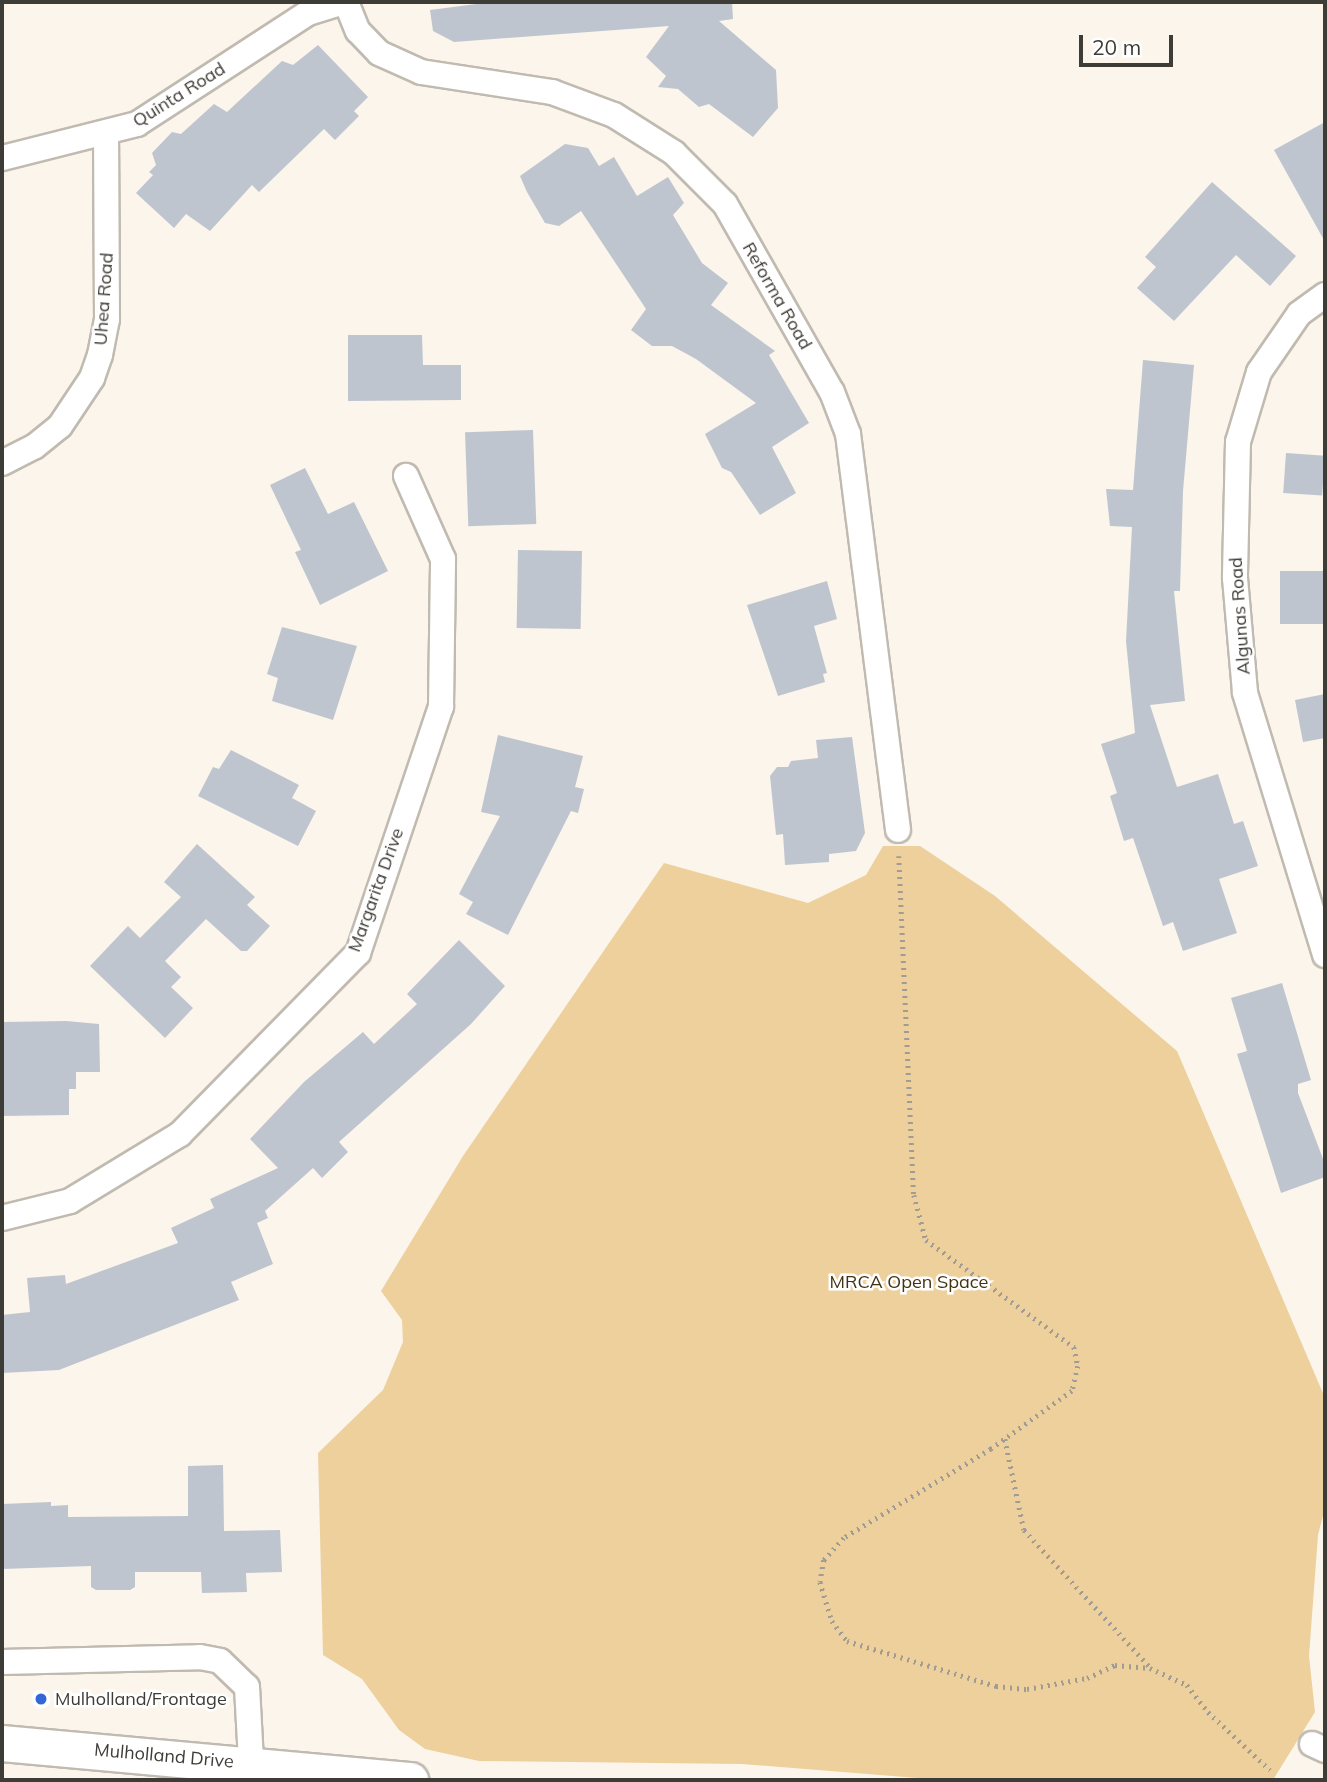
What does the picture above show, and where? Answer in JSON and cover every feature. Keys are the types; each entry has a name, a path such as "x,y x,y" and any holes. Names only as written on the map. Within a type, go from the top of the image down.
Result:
{"main road":[{"name":"Mulholland Drive","path":"2,1743 252,1772 410,1780"}],"street":[{"name":"Quinta Road","path":"2,158 106,134 137,124 307,13 345,2"},
{"name":"Reforma Road","path":"345,2 358,30 379,53 421,72 552,92 614,115 674,153 725,204 832,392 848,434 898,830"},
{"name":"Uhea Road","path":"2,463 34,447 60,426 92,378 100,355 107,318 106,134"},
{"name":"Algunas Road","path":"1325,295 1299,314 1259,373 1238,442 1235,578 1245,693 1325,955"},
{"name":"Margarita Drive","path":"2,1218 70,1202 180,1135 358,953 441,707 443,559 406,476"},
{"path":"2,1662 200,1657 220,1661 247,1688 252,1772"}],"path":[{"path":"898,830 914,1195 926,1240 1074,1347 1078,1366 1073,1391 1005,1439 844,1538 824,1560 820,1582 832,1622 847,1641 996,1686 1027,1689 1087,1678 1115,1665 1150,1668 1187,1685 1208,1712 1270,1770"},
{"path":"1005,1439 1024,1530 1150,1668"}],"green space":[{"name":"MRCA Open Space","path":"883,846 920,846 995,896 1177,1051 1325,1398 1325,1508 1318,1535 1309,1656 1315,1712 1273,1780 942,1780 742,1764 479,1761 425,1749 399,1730 362,1679 323,1655 318,1453 383,1390 403,1342 402,1320 381,1291 463,1156 664,863 808,903 866,875"}],"building":[{"path":"492,2 732,2 733,19 719,21 776,70 778,108 753,137 709,104 699,107 678,89 658,87 666,76 646,57 669,26 454,42 433,31 430,10"},
{"path":"318,45 368,97 354,111 359,116 335,140 324,129 259,192 252,185 210,231 186,214 174,228 136,193 153,175 149,172 156,165 152,153 172,132 181,134 214,104 227,112 282,61 293,65"},
{"path":"1325,122 1325,242 1274,150"},
{"path":"565,144 588,148 599,166 614,157 637,196 668,177 684,203 673,215 702,263 728,283 711,305 775,351 769,355 809,423 772,447 796,493 760,515 731,472 722,468 705,434 756,403 696,359 672,346 652,346 631,330 646,309 581,211 559,226 545,223 527,192 520,176"},
{"path":"1212,182 1296,256 1270,286 1236,255 1174,321 1137,288 1156,267 1145,257"},
{"path":"348,335 422,335 423,365 461,365 461,400 348,401"},
{"path":"1143,360 1194,365 1183,491 1180,591 1174,591 1185,701 1150,705 1177,787 1218,774 1234,824 1243,821 1258,866 1219,879 1237,933 1183,951 1173,922 1163,926 1133,838 1124,841 1110,796 1117,793 1101,744 1135,733 1126,641 1132,527 1110,526 1106,489 1133,490"},
{"path":"533,430 536,524 468,526 465,432"},
{"path":"1286,453 1325,456 1322,496 1283,493"},
{"path":"305,468 328,514 354,502 388,571 320,605 295,552 301,550 270,485"},
{"path":"518,550 582,551 581,629 517,628"},
{"path":"1280,571 1325,571 1325,624 1280,624"},
{"path":"827,581 837,619 814,626 827,673 823,674 825,682 778,696 747,605"},
{"path":"282,627 357,646 333,720 272,701 278,678 267,674"},
{"path":"1325,694 1325,738 1303,742 1295,700"},
{"path":"498,735 583,756 575,787 584,789 578,813 571,811 508,935 466,914 473,902 459,894 500,816 481,812"},
{"path":"852,737 865,833 856,851 829,854 829,862 785,865 783,834 776,835 770,776 777,767 788,767 791,761 818,758 816,740"},
{"path":"231,750 299,785 292,798 316,811 298,846 198,796 213,767 219,769"},
{"path":"197,844 255,897 247,905 270,926 247,951 241,951 206,919 165,961 181,977 171,987 193,1008 165,1038 90,966 128,926 140,938 181,897 164,882"},
{"path":"459,940 505,986 471,1024 339,1142 348,1152 322,1178 313,1168 265,1211 268,1218 257,1223 273,1264 231,1282 239,1300 59,1370 2,1373 2,1315 30,1312 27,1278 65,1275 66,1284 178,1243 171,1228 214,1208 210,1199 278,1168 250,1139 304,1082 363,1032 374,1044 417,1004 407,994"},
{"path":"1282,983 1311,1080 1298,1084 1298,1093 1325,1164 1325,1177 1281,1193 1237,1054 1247,1051 1231,998"},
{"path":"66,1021 99,1024 100,1072 76,1072 76,1089 69,1089 69,1115 2,1116 2,1022"},
{"path":"223,1465 224,1531 280,1530 282,1572 246,1573 247,1592 202,1593 201,1572 135,1572 135,1587 130,1590 96,1590 91,1587 91,1566 2,1569 2,1504 51,1502 51,1506 68,1505 68,1517 188,1516 188,1466"}],"place":[{"name":"Mulholland/Frontage","path":"41,1699"}]}
